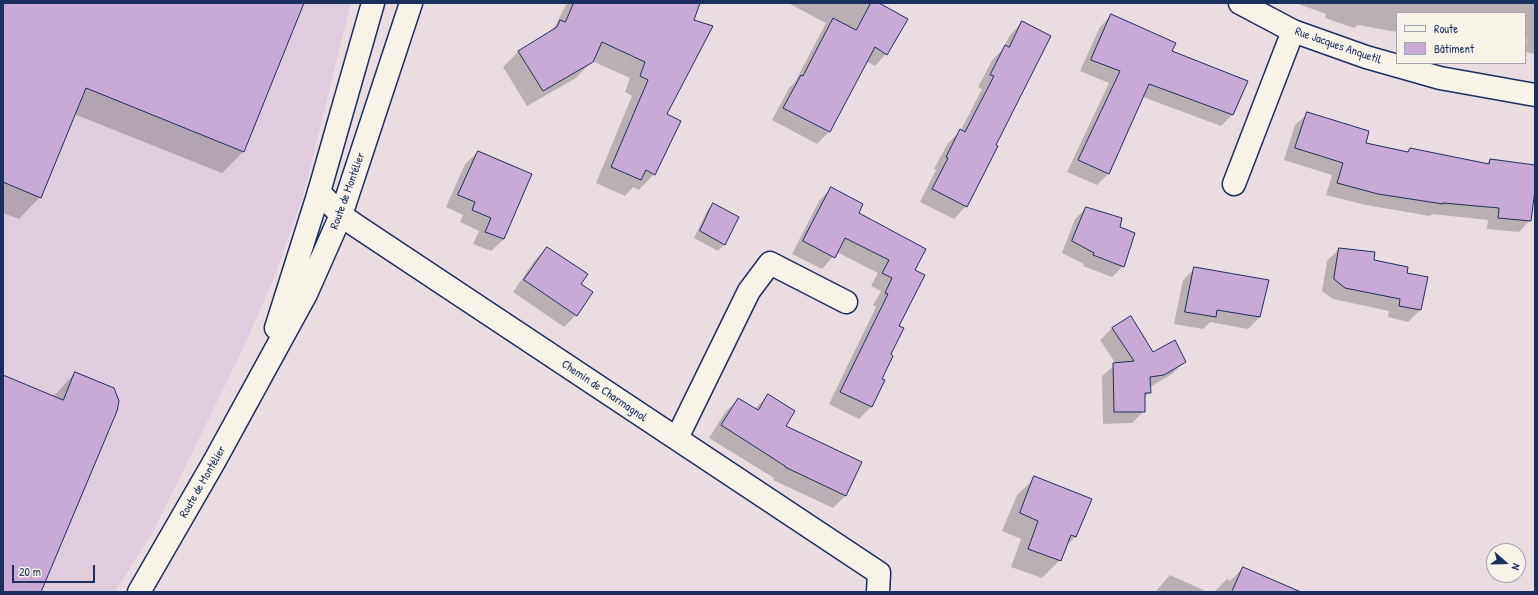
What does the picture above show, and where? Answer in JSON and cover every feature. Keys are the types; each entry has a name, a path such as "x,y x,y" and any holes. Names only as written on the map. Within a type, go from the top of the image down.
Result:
{"street":[{"name":"Route de Montélier","path":"263,370 319,192 373,3"},
{"name":"Route de Montélier","path":"140,592 214,462 263,370 306,294 341,215 411,3"},
{"name":"Rue Jacques Anquetil","path":"1240,3 1293,31 1366,57 1440,78 1535,95"},
{"path":"1234,184 1293,31"},
{"name":"Chemin de Charmagnol","path":"319,192 341,215 878,572 878,592"},
{"path":"677,438 749,291 770,263 846,302"}],"shaded area":[{"path":"3,3 351,3 303,197 273,280 244,347 154,530 115,592 3,592"}],"building":[{"path":"3,3 304,3 244,152 86,88 41,198 3,182"},
{"path":"574,3 700,3 694,20 713,26 667,114 681,121 655,175 646,170 641,180 611,167 648,80 640,76 645,62 602,42 593,62 543,91 518,51 557,27 560,20 565,22"},
{"path":"871,3 879,3 908,19 887,55 875,47 830,132 783,108 801,75 803,76 833,18 856,30"},
{"path":"1111,14 1176,43 1172,51 1248,81 1233,115 1149,84 1109,174 1078,160 1120,71 1091,60"},
{"path":"1022,21 1051,36 996,145 998,146 967,207 932,189 948,158 946,157 960,129 965,132 994,76 990,75 1005,45 1009,47"},
{"path":"1307,112 1369,131 1366,143 1408,152 1410,148 1489,164 1490,159 1535,165 1535,190 1531,221 1498,218 1499,208 1443,204 1378,194 1337,183 1343,163 1295,148"},
{"path":"478,151 532,174 504,239 485,232 491,218 472,210 475,202 458,195"},
{"path":"831,187 863,204 859,213 926,249 915,270 925,275 899,326 904,328 891,354 893,356 882,379 885,380 872,407 840,392 888,294 885,293 892,278 882,273 889,260 845,238 835,258 803,241"},
{"path":"713,203 739,217 725,245 700,231"},
{"path":"1086,207 1122,218 1120,227 1135,233 1124,267 1093,255 1094,253 1072,241"},
{"path":"547,247 588,274 581,284 593,292 577,316 524,280"},
{"path":"1339,248 1375,252 1374,260 1408,267 1407,273 1428,277 1421,310 1399,306 1400,299 1345,288 1334,279"},
{"path":"1194,267 1269,280 1260,317 1217,310 1216,317 1185,312"},
{"path":"1131,316 1153,352 1175,340 1186,362 1164,375 1150,377 1151,393 1145,393 1145,412 1114,412 1113,363 1134,361 1112,328"},
{"path":"75,372 114,388 119,401 117,411 41,592 3,592 3,375 63,400"},
{"path":"768,394 795,411 786,426 862,462 846,496 785,467 721,425 738,398 758,410"},
{"path":"1034,476 1092,499 1076,537 1071,535 1061,561 1028,549 1038,521 1020,513"},
{"path":"1243,567 1301,592 1232,592"}]}
